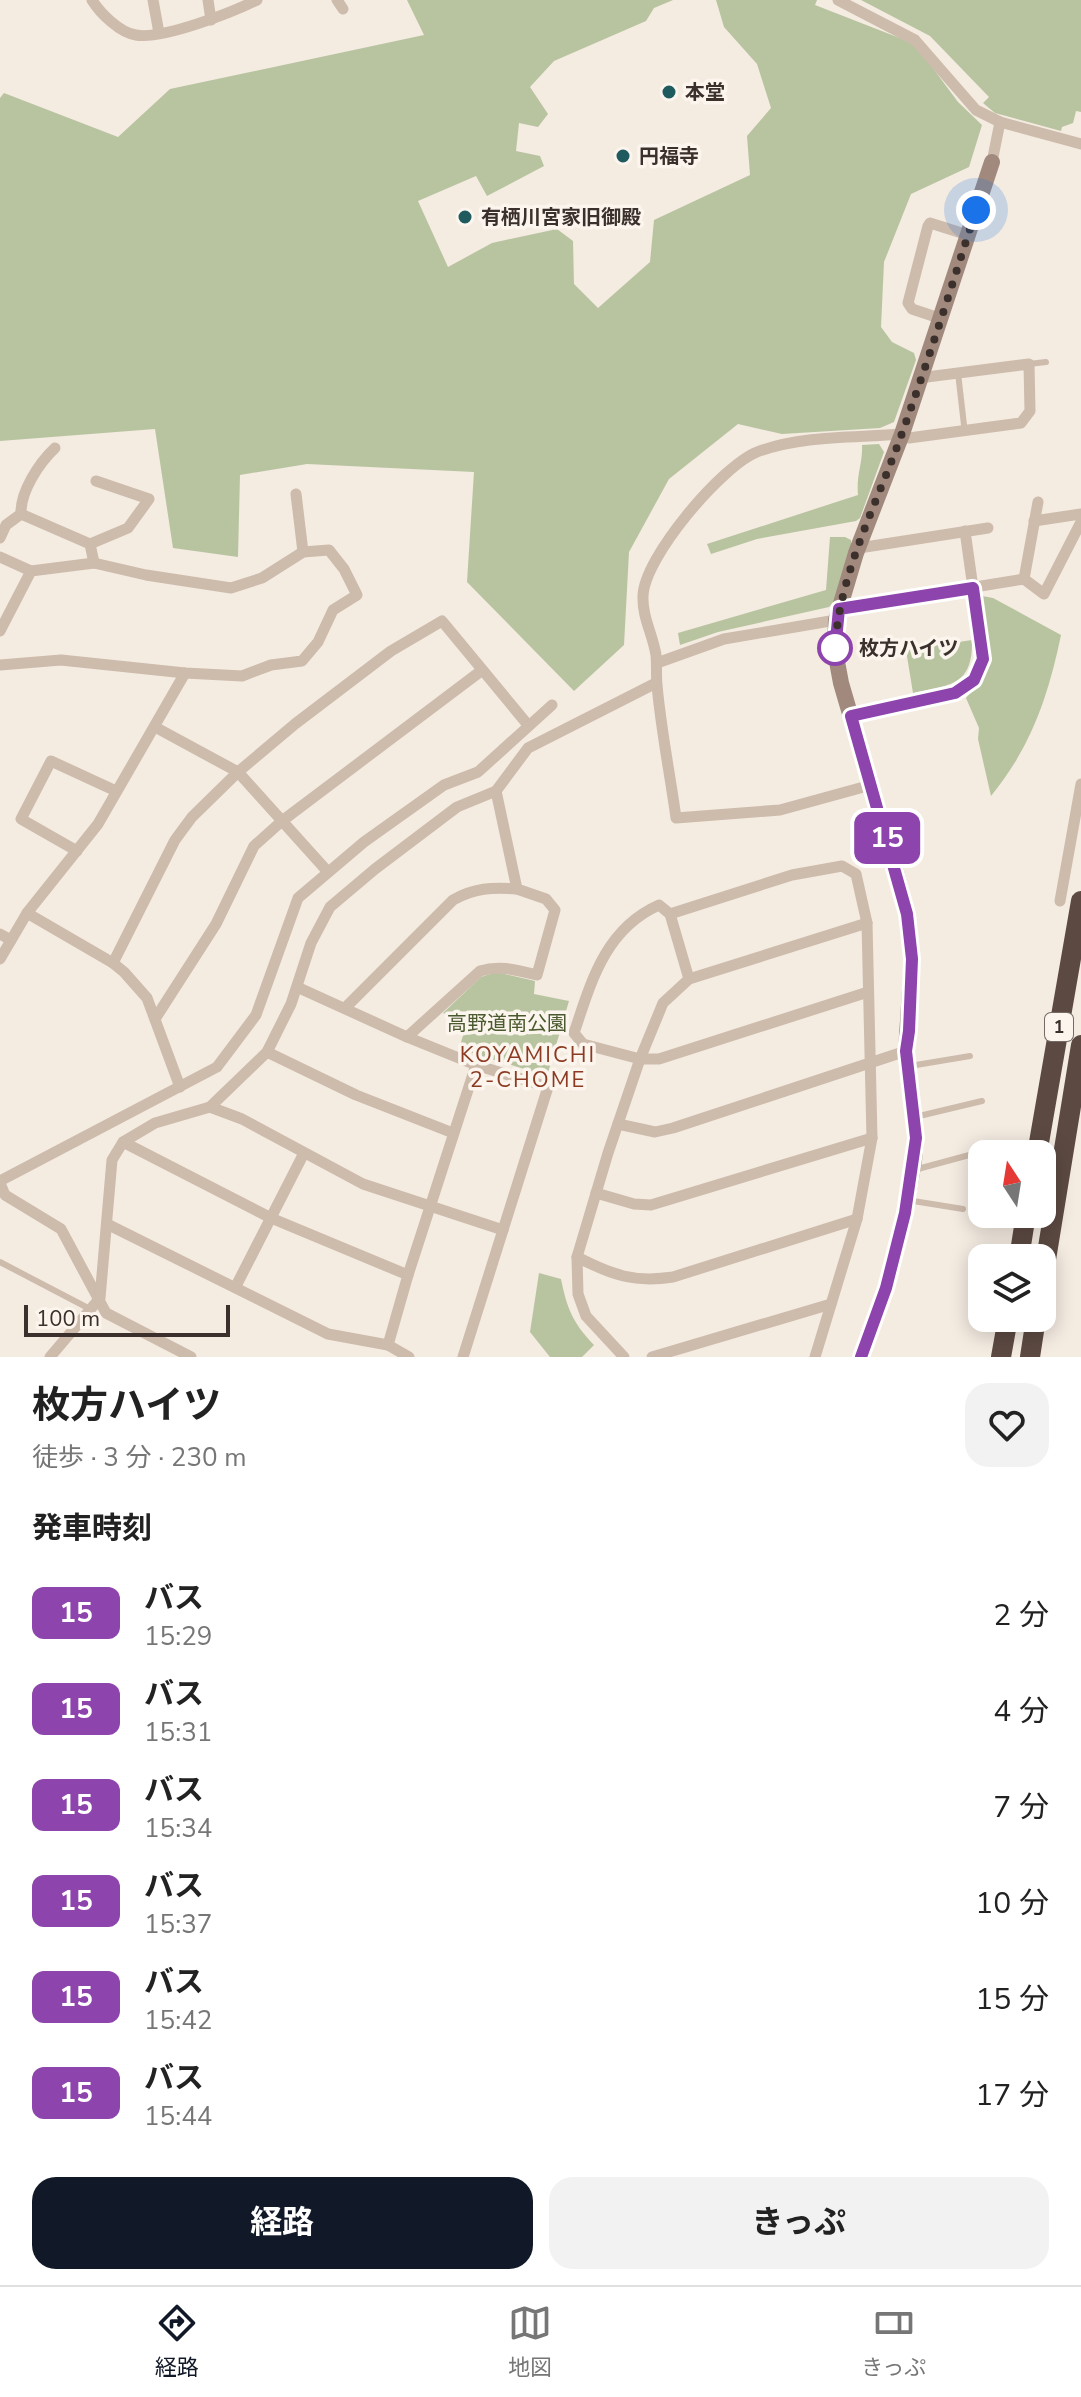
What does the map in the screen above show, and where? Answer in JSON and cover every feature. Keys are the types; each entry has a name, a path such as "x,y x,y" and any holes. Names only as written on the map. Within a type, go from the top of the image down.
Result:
{"highway":[{"name":"1","path":"1039,1140 1070,901"},
{"name":"1","path":"1049,1244 1081,1045"},
{"path":"1001,1357 1005,1332"},
{"path":"1030,1357 1034,1332"}],"street":[{"path":"92,0 107,18 134,36 211,20 257,0"},
{"path":"153,0 159,33"},
{"path":"208,0 211,20"},
{"path":"838,0 915,40 976,110 1000,122 1081,144"},
{"path":"861,1357 886,1288 912,1171 916,1138 906,1059 912,989 910,937 895,868 835,651 838,615 992,162 1000,122"},
{"path":"939,318 912,309 908,303 928,226 930,223 968,235"},
{"path":"871,785 780,810 676,818 656,683 657,663 645,619 643,595 649,570 674,530 719,482 754,453 785,444 902,434 909,438 1021,423 1030,411 1029,364 919,378"},
{"path":"21,514 21,503 44,458 55,448"},
{"path":"21,514 90,544 128,528 149,499 96,481"},
{"path":"296,494 303,552"},
{"path":"1024,579 1038,502"},
{"path":"0,538 6,525 21,514"},
{"path":"1034,521 1081,514"},
{"path":"657,663 724,639 973,588 1024,579 1044,594 1081,522"},
{"path":"859,548 988,528"},
{"path":"851,716 955,693 974,680 983,659 965,531"},
{"path":"90,544 94,563"},
{"path":"0,557 31,571 94,563 146,575 231,588 262,578 303,552 329,550 344,569 357,595 333,610 318,642 302,661 271,665 242,676 61,660 0,665"},
{"path":"0,631 31,571"},
{"path":"113,963 175,840 192,817 238,772 391,651 442,621 528,725"},
{"path":"155,1019 216,924 254,846 282,821 481,671"},
{"path":"0,959 5,937 98,824 185,673"},
{"path":"50,1357 100,1298 112,1160 123,1142 155,1123 210,1107 267,1052 297,987 311,943 330,907 457,807 496,791 528,748 656,683"},
{"path":"191,1357 106,1313 61,1229 5,1195 0,1182 217,1067 256,1015 298,898 364,842 444,785 478,772 552,705"},
{"path":"155,727 238,772 328,872"},
{"path":"77,851 21,819 51,761 116,791"},
{"path":"1070,901 1081,784"},
{"path":"496,791 517,889"},
{"path":"670,914 792,875 842,866 856,874 867,923 872,1138 857,1219 815,1357"},
{"path":"345,1008 453,900 469,891 494,887 517,889 546,899 555,910 537,975 505,967 480,971 407,1037"},
{"path":"689,979 670,914 659,905 615,939 595,968 574,1033 583,1044 640,1059 659,1059 868,992"},
{"path":"27,913 113,963 147,998 180,1087"},
{"path":"624,1357 586,1316 578,1294 577,1257 640,1059 663,1003 689,979 867,923"},
{"path":"297,987 476,1065 548,1087 463,1357"},
{"path":"267,1052 356,1095 453,1133"},
{"path":"618,1124 655,1132 673,1128 870,1062 906,1059"},
{"path":"388,1345 476,1065"},
{"path":"210,1107 242,1119 363,1184 503,1230"},
{"path":"596,1193 634,1204 651,1205 872,1138"},
{"path":"123,1142 271,1218 408,1275"},
{"path":"236,1286 304,1153"},
{"path":"577,1257 599,1269 647,1281 673,1277 857,1219"},
{"path":"107,1224 328,1334 388,1345 409,1357"},
{"path":"652,1357 831,1304"}],"lane":[{"path":"1029,364 1046,362"},
{"path":"958,373 964,425"},
{"path":"906,1059 970,1056"},
{"path":"914,1117 982,1101"},
{"path":"912,1171 968,1155"},
{"path":"907,1200 963,1209"},
{"path":"0,1262 90,1309"}],"green space":[{"path":"407,0 673,0 654,8 646,21 554,61 530,87 548,114 538,127 519,123 516,151 540,156 544,166 487,196 476,176 418,201 448,267 492,243 557,229 573,241 574,284 598,308 650,262 654,220 750,175 747,136 771,108 757,64 724,27 716,0 817,0 815,5 915,44 958,102 982,125 969,167 911,194 884,262 881,327 892,342 914,353 916,360 894,422 880,428 782,434 738,424 669,479 629,552 624,645 574,691 467,582 474,472 307,464 240,475 238,557 173,548 155,429 0,441 0,98 4,93 118,137 170,89 424,35"},
{"path":"861,0 1081,0 1081,112 1076,111 1073,123 1062,127 1061,131 995,113 983,103 989,97 930,36"},
{"path":"879,444 884,452 860,518 856,521 757,539 711,554 707,544 858,495 862,445"},
{"path":"830,537 845,537 851,540 851,545 835,601 829,607 718,632 680,645 678,633 826,590"},
{"path":"982,596 993,598 1061,635 1036,720 1017,759 991,796 978,739 979,728 966,698 978,684 989,660"},
{"path":"972,640 964,675 948,685 913,693 906,650"},
{"name":"高野道南公園","path":"496,972 535,981 534,994 569,1001 547,1076 459,1049 467,1022 443,1013 481,977"},
{"path":"539,1273 561,1279 572,1315 594,1345 582,1357 550,1357 530,1332"}],"bus line":[{"name":"15","path":"835,651 839,609 973,588 983,659 974,680 955,693 851,716 907,914 912,989 906,1051 916,1138 905,1213 886,1288 861,1357"}],"place":[{"name":"本堂","path":"669,92"},
{"name":"円福寺","path":"623,156"},
{"name":"有栖川宮家旧御殿","path":"465,217"},
{"name":"枚方ハイツ","path":"835,648"}],"district":[{"name":"KOYAMICHI 2-CHOME","path":"528,1066"}],"route":[{"path":"835,648 835,651 836,620 856,553 902,434 976,210"}]}
